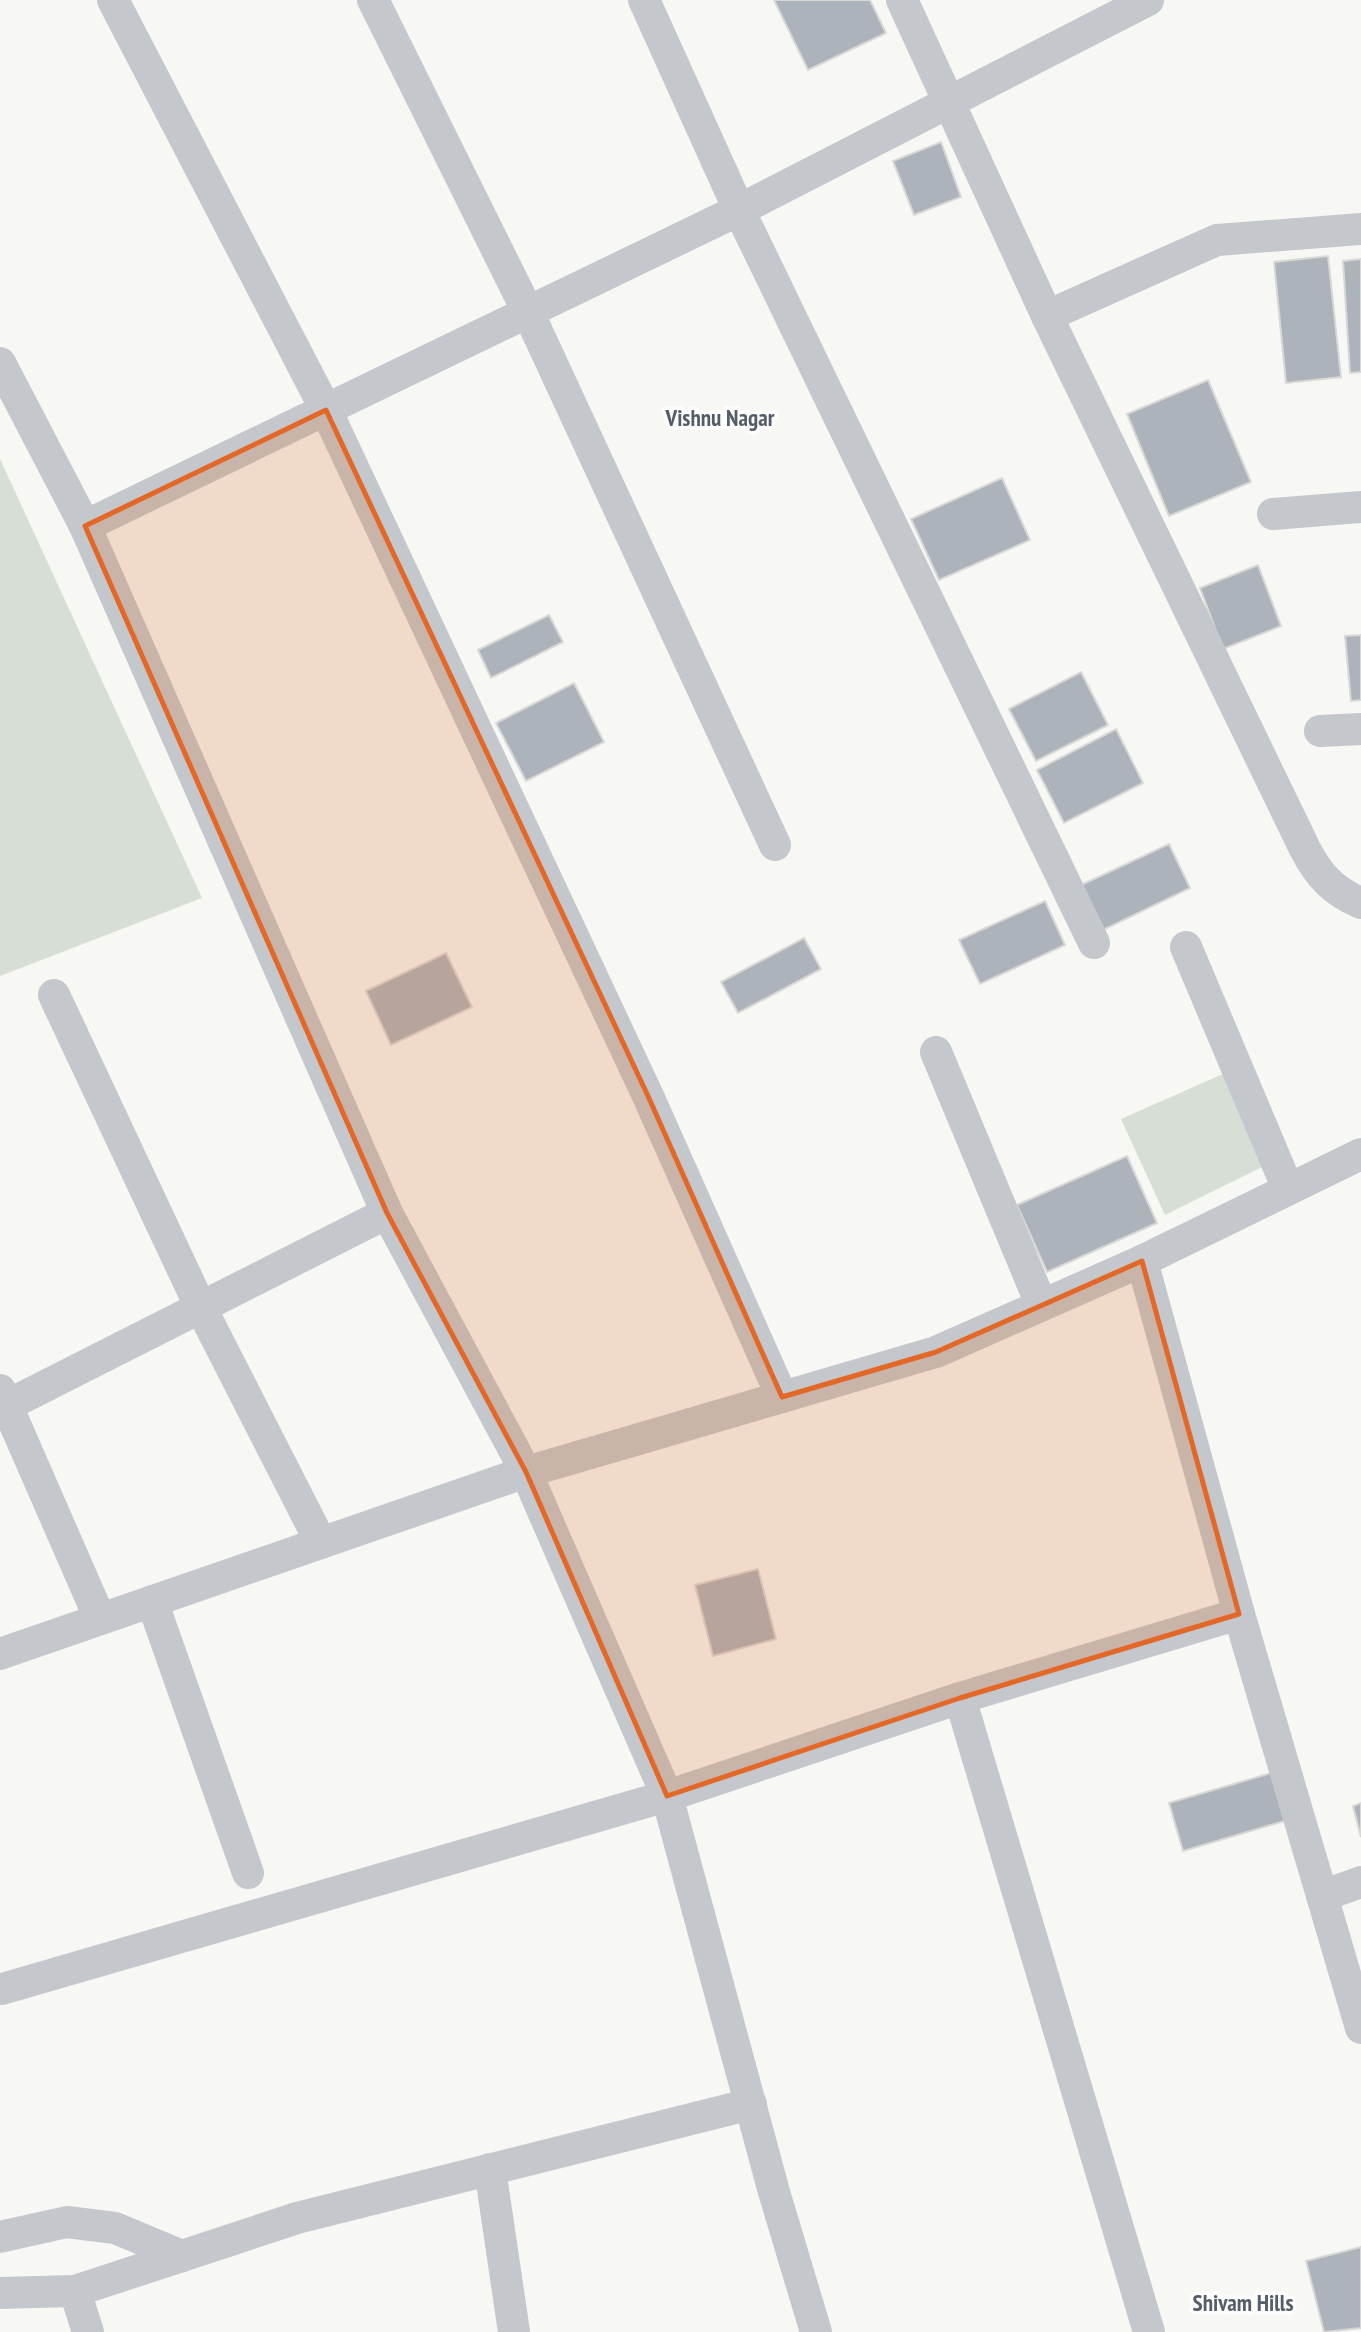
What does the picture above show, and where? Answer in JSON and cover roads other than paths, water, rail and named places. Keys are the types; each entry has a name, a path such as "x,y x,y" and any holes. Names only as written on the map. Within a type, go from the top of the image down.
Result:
{"street":[{"path":"113,0 326,410 648,1096 782,1397"},
{"path":"373,0 528,312 775,845"},
{"path":"644,0 739,210 1094,943"},
{"path":"902,0 1046,316 1305,849 1318,874 1338,893 1361,903"},
{"path":"85,526 739,210 1149,0"},
{"path":"1046,316 1217,240 1361,229"},
{"path":"0,363 85,526 387,1213 526,1472 667,1796 816,2332"},
{"path":"1273,514 1361,507"},
{"path":"1320,731 1361,729"},
{"path":"1186,947 1288,1189"},
{"path":"54,995 200,1306 321,1544"},
{"path":"936,1052 1041,1304"},
{"path":"0,1654 526,1472 936,1352 1142,1261 1361,1154"},
{"path":"100,1619 3,1401 387,1213"},
{"path":"1142,1261 1239,1614 1361,2028"},
{"path":"152,1601 248,1873"},
{"path":"2,1989 667,1796 960,1698 1239,1614"},
{"path":"960,1698 1149,2332"},
{"path":"1321,1896 1361,1882"},
{"path":"0,2292 75,2291 297,2218 751,2104"},
{"path":"490,2169 514,2332"},
{"path":"0,2238 67,2221 115,2228 182,2256"},
{"path":"75,2291 88,2332"}],"district":[{"name":"Vishnu Nagar","path":"720,418"},
{"name":"Shivam Hills","path":"1243,2303"}]}
